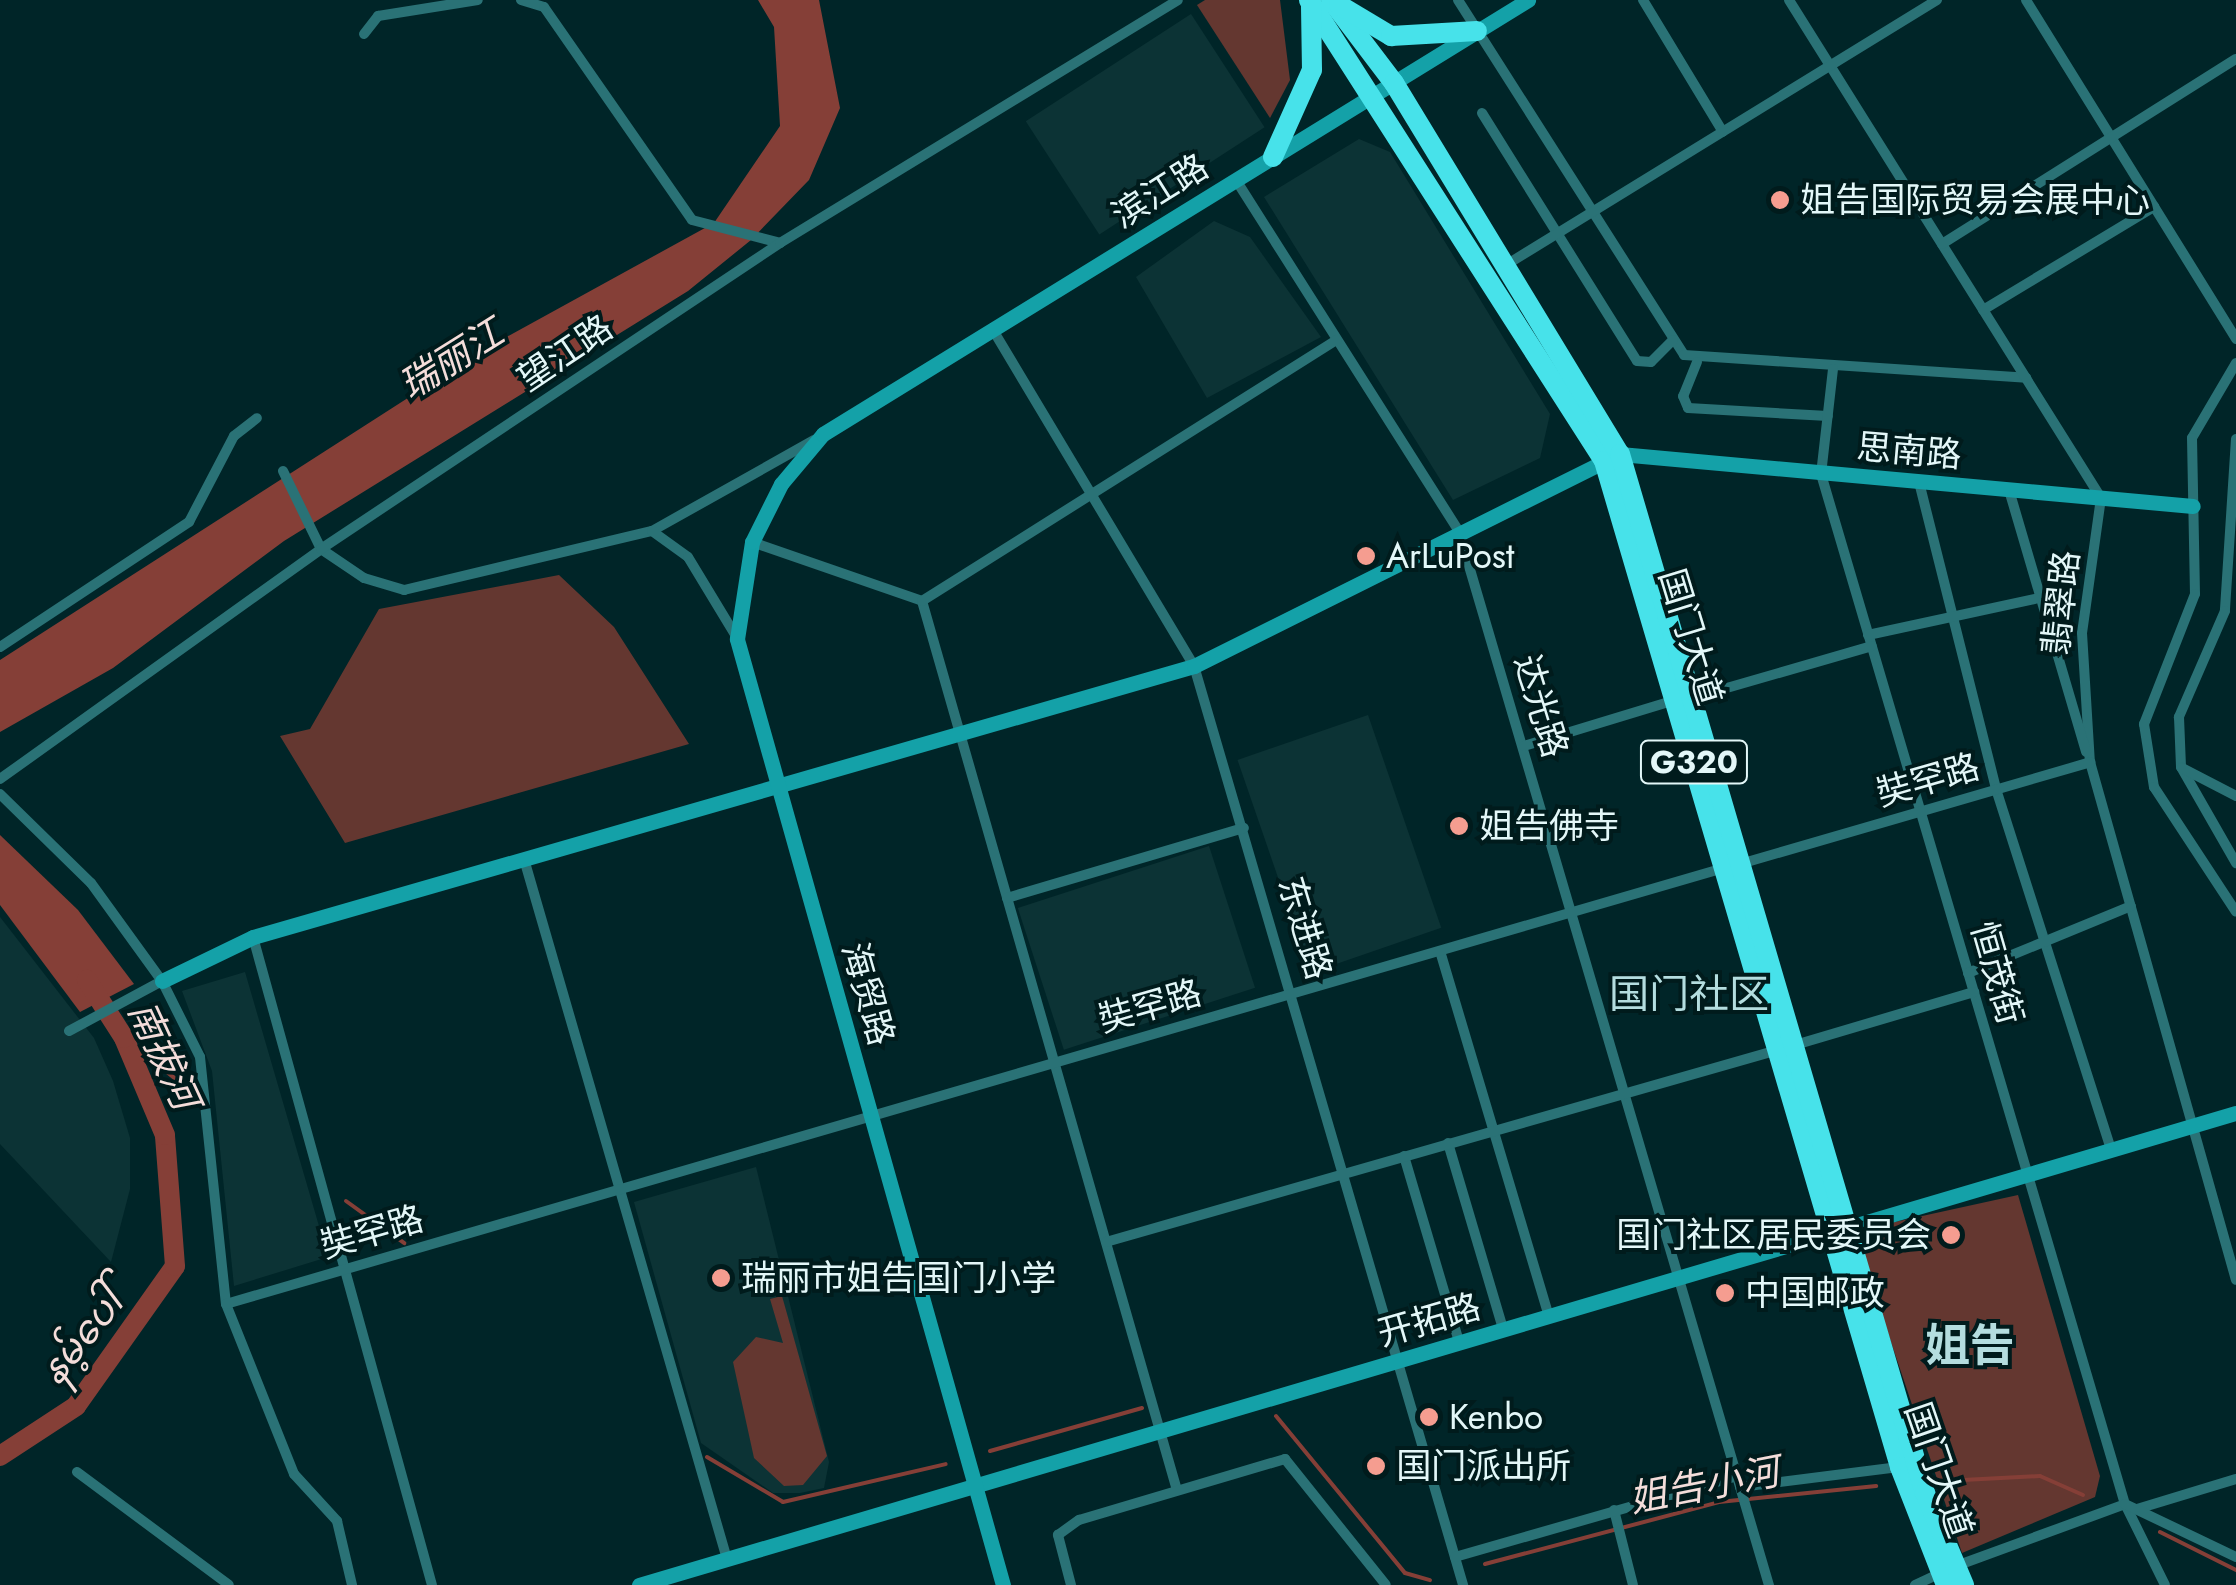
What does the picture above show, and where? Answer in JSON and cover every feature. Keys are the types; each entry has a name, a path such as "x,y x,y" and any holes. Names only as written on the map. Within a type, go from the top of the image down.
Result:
{"highway":[{"path":"1273,157 1312,70 1321,1 1391,36 1477,31"},
{"name":"国门大道","path":"1321,1 1506,266 1612,457 1841,1229 1952,1577"},
{"name":"国门大道","path":"1386,89 1612,457"},
{"name":"国门大道","path":"1841,1229 1900,1467 1952,1577"}],"street":[{"path":"364,34 378,16 478,0"},
{"path":"521,0 544,7 692,220 780,243"},
{"name":"望江路","path":"0,779 318,544 780,243 1178,0"},
{"path":"1458,0 1673,340 1697,362 2026,378"},
{"path":"1643,0 1723,132"},
{"path":"1789,0 2101,498"},
{"path":"1506,266 1937,0"},
{"path":"2026,0 2236,339"},
{"name":"滨江路","path":"823,434 1521,2"},
{"path":"1942,244 2236,59"},
{"path":"1482,113 1637,361 1651,362 1673,340"},
{"name":"达光路","path":"1236,180 1458,532 1769,1585"},
{"path":"1983,310 2154,207"},
{"name":"东进路","path":"993,330 1194,666 1296,992 1463,1585"},
{"path":"922,601 1338,340"},
{"path":"1697,362 1683,396 1688,408 1828,416"},
{"path":"2236,363 2192,438 2196,594 2144,724 2154,787 2236,912"},
{"name":"恒茂街","path":"1833,368 1821,474 2131,1507 2165,1585"},
{"path":"0,647 189,522 234,436 257,418"},
{"path":"283,471 318,544 364,578 404,590 652,532 823,434"},
{"name":"海贸路","path":"823,434 781,484 752,542 737,639 1003,1585"},
{"path":"2236,439 2224,611 2186,688 2181,767 2236,862"},
{"path":"69,1031 253,937 1194,666 1612,457"},
{"name":"思南路","path":"1612,457 2194,506"},
{"path":"1918,482 1996,789 2111,1150"},
{"path":"2010,490 2035,598 2090,762"},
{"name":"翡翠路","path":"2101,498 2082,633 2090,762 2236,1280"},
{"path":"652,532 688,557 737,639"},
{"path":"752,542 922,601"},
{"path":"1524,746 1870,640 2035,598"},
{"path":"922,601 1177,1490"},
{"name":"奘罕路","path":"226,1304 2090,762"},
{"path":"2181,767 2236,796"},
{"path":"0,794 90,883 162,981 200,1057 226,1304 294,1474 337,1521 352,1585"},
{"path":"1007,898 1244,828"},
{"path":"524,859 727,1559"},
{"path":"1968,973 2043,937 2130,906"},
{"path":"253,937 432,1585"},
{"path":"1440,951 1550,1316"},
{"path":"1106,1242 1974,992"},
{"name":"开拓路","path":"638,1585 2236,1112"},
{"path":"1448,1143 1503,1329"},
{"path":"1404,1156 1460,1342"},
{"path":"1070,1585 1058,1536 1079,1520 1285,1459 1386,1585"},
{"path":"1455,1557 1739,1485 1900,1467"},
{"path":"76,1472 230,1585"},
{"path":"1915,1585 1952,1577 2131,1507 2236,1479"},
{"path":"2131,1507 2236,1557"},
{"path":"1615,1516 1633,1585"}],"shaded area":[{"path":"758,0 819,0 840,108 809,180 751,240 688,291 284,541 113,668 0,732 0,660 481,351 714,223 780,126 774,27"},
{"path":"1205,0 1280,0 1290,80 1270,118 1197,5"},
{"path":"1191,14 1265,127 1099,235 1026,121"},
{"path":"1359,139 1390,152 1550,414 1540,458 1453,500 1264,197"},
{"path":"1214,221 1250,237 1321,337 1207,398 1136,277"},
{"path":"559,575 614,627 689,744 345,843 280,736 310,729 379,609"},
{"path":"1368,715 1441,928 1311,973 1238,760"},
{"path":"0,835 78,910 134,984 80,1012 0,905"},
{"path":"1209,846 1255,988 1064,1050 1018,908"},
{"path":"0,917 94,1038 113,1081 130,1138 130,1189 111,1262 0,1144"},
{"path":"245,972 328,1257 234,1286 212,1071 182,991"},
{"name":"瑞丽市姐告国门小学","path":"756,1167 829,1462 824,1488 800,1493 773,1493 701,1443 634,1202"},
{"path":"2018,1195 2100,1476 2095,1497 1962,1553 1863,1259 1872,1227"},
{"path":"782,1296 827,1456 803,1485 784,1486 754,1458 733,1362 756,1337 783,1343 770,1299"}],"waterway":[{"name":"南拔河","path":"0,1456 76,1406 175,1266 165,1135 124,1038 87,980"},
{"name":"姐告小河","path":"124,1038 201,1099"},
{"name":"姐告小河","path":"346,1201 404,1243"},
{"name":"姐告小河","path":"990,1451 1142,1408"},
{"name":"姐告小河","path":"1276,1416 1405,1573 1430,1580"},
{"name":"姐告小河","path":"707,1457 783,1502 946,1464"},
{"name":"姐告小河","path":"1944,1481 2040,1476 2083,1495"},
{"name":"姐告小河","path":"1485,1564 1719,1502 1876,1486"},
{"name":"姐告小河","path":"2160,1532 2236,1570"}],"place":[{"name":"姐告国际贸易会展中心","path":"1780,200"},
{"name":"ArLuPost","path":"1366,556"},
{"name":"姐告佛寺","path":"1459,826"},
{"name":"国门社区居民委员会","path":"1951,1235"},
{"name":"瑞丽市姐告国门小学","path":"721,1278"},
{"name":"中国邮政","path":"1725,1293"},
{"name":"Kenbo","path":"1429,1417"},
{"name":"国门派出所","path":"1376,1466"}],"district":[{"name":"国门社区","path":"1689,994"},
{"name":"姐告","path":"1970,1346"}],"water label":[{"name":"瑞丽江","path":"451,359"},
{"name":"နမ့်ပေါ်","path":"81,1337"}]}
